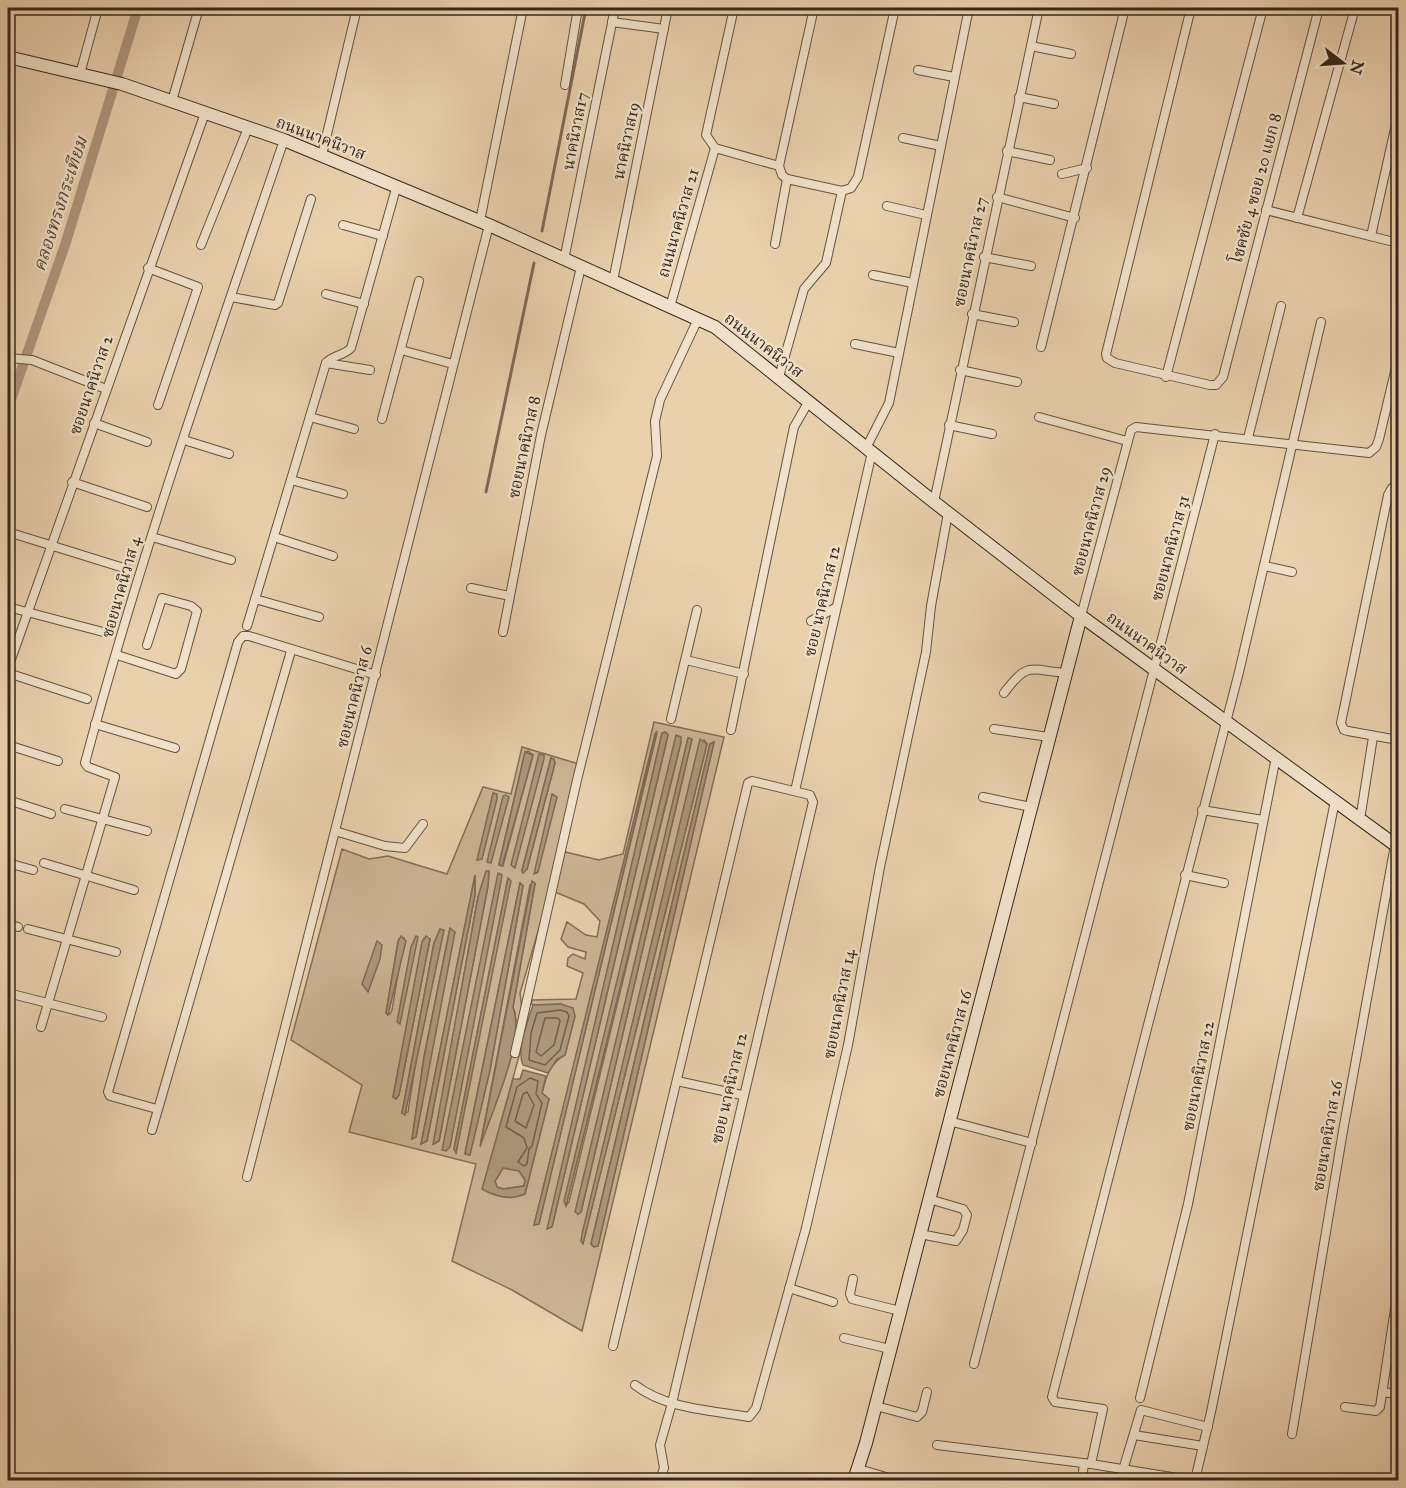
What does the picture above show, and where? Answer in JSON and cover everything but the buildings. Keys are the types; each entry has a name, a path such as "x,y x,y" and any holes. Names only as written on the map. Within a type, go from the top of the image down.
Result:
{"main road":[{"name":"ถนนนาคนิวาส","path":"8,57 116,82 284,140 485,223 725,333 934,502 1081,616 1397,846"},
{"name":"ซอยนาคนิวาส 16","path":"857,1475 1081,616"}],"street":[{"path":"80,74 98,8"},
{"path":"172,101 199,8"},
{"path":"322,155 357,8"},
{"name":"ซอยนาคนิวาส 6","path":"247,1177 453,364 485,223 523,8"},
{"path":"565,85 579,8"},
{"name":"นาคนิวาส17","path":"564,260 615,8"},
{"name":"นาคนิวาส19","path":"612,281 668,8"},
{"path":"734,8 706,135 715,148 779,166"},
{"path":"814,8 779,166 782,175 787,179 842,190 851,188 858,177 895,8"},
{"path":"953,8 969,9"},
{"name":"ซอยนาคนิวาส 27","path":"934,502 984,257 1039,8"},
{"path":"1041,347 1075,219 1125,8"},
{"path":"1191,8 1106,354 1107,358 1115,363 1166,377 1263,8"},
{"name":"โชคชัย 4 ซอย 20 แยก 8","path":"1166,377 1210,386 1216,385 1223,377 1319,8"},
{"path":"1297,218 1355,8"},
{"name":"ซอย นาคนิวาส 12","path":"660,1480 664,1468 660,1446 813,802 810,795 795,792 869,450 885,414 899,353 969,9"},
{"path":"612,22 664,29"},
{"path":"1031,46 1071,54"},
{"path":"918,70 954,77"},
{"path":"1019,97 1054,104"},
{"name":"ซอยนาคนิวาส 2","path":"8,668 205,112"},
{"path":"1371,236 1398,116"},
{"path":"201,245 248,128"},
{"path":"903,138 940,146"},
{"name":"ซอยนาคนิวาส 4","path":"41,1027 115,776 88,767 85,763 95,724 152,537 284,140"},
{"name":"ถนนนาคนิวาส 21","path":"670,307 715,148"},
{"path":"1007,151 1050,160"},
{"path":"1062,174 1087,168"},
{"path":"775,244 787,179"},
{"path":"247,626 326,363 331,357 345,354 351,348 397,185"},
{"path":"779,377 804,289 826,263 842,190"},
{"path":"997,197 1075,219"},
{"path":"231,297 275,305 278,303 311,199"},
{"path":"887,206 927,215"},
{"path":"1266,210 1398,243"},
{"path":"343,225 383,236"},
{"path":"984,257 1031,266"},
{"name":"ซอยนาคนิวาส 8","path":"503,632 541,435 580,267"},
{"path":"148,268 198,288 158,405"},
{"path":"873,275 913,283"},
{"path":"382,419 419,281"},
{"path":"326,294 364,304"},
{"path":"1248,438 1281,306"},
{"path":"972,314 1014,322"},
{"path":"515,1053 577,780 657,456 655,421 660,400 698,319"},
{"path":"1082,1480 1103,1408 1055,1402 1052,1397 1265,566 1321,322"},
{"path":"855,344 899,353"},
{"path":"401,350 453,364"},
{"path":"8,358 32,360 106,389"},
{"path":"1039,417 1128,437 1136,428 1294,443 1362,454 1372,451 1379,439 1398,360"},
{"path":"326,363 370,370"},
{"path":"960,370 1017,382"},
{"path":"731,730 794,427 809,401"},
{"path":"310,417 354,429"},
{"path":"94,423 147,442"},
{"path":"949,425 992,435"},
{"name":"ซอยนาคนิวาส 31","path":"974,1364 1215,434"},
{"name":"ซอยนาคนิวาส 29","path":"1081,616 1128,437"},
{"path":"184,440 229,454"},
{"path":"291,480 343,494"},
{"path":"72,482 147,507"},
{"path":"1398,486 1392,488 1388,495 1341,723 1344,729 1373,737 1398,740"},
{"name":"ซอยนาคนิวาส 14","path":"672,1403 749,1417 753,1414 806,1228 848,1045 880,867 926,651 931,606 948,513"},
{"path":"8,532 51,543 127,569"},
{"path":"152,537 231,560"},
{"path":"274,537 333,556"},
{"path":"1265,566 1292,572"},
{"path":"471,588 510,596"},
{"path":"117,655 176,674 181,669 197,610 191,606 162,598 147,645"},
{"path":"255,598 319,617"},
{"path":"8,607 107,633"},
{"path":"811,621 835,608"},
{"path":"671,719 697,610"},
{"path":"158,1109 110,1096 108,1092 238,642 243,636 249,636 291,651 376,675"},
{"path":"152,1130 291,651"},
{"path":"686,660 744,674"},
{"path":"1004,693 1019,673 1028,669 1066,673"},
{"path":"8,673 87,699"},
{"path":"95,724 175,748"},
{"path":"994,729 1049,737"},
{"path":"1360,820 1373,737"},
{"path":"8,745 58,760"},
{"name":"ซอยนาคนิวาส 22","path":"1140,1398 1188,1204 1276,758"},
{"path":"613,1346 748,783 756,782 795,792"},
{"path":"983,797 1031,807"},
{"path":"8,800 51,814"},
{"path":"1195,1480 1208,1427 1335,801"},
{"path":"65,809 147,831"},
{"path":"1202,810 1263,820"},
{"path":"335,831 386,846 405,848 423,824"},
{"name":"ซอยนาคนิวาส 26","path":"1292,1434 1343,1131 1397,846"},
{"path":"8,863 33,870"},
{"path":"44,863 134,890"},
{"path":"1185,875 1224,883"},
{"path":"8,924 18,927"},
{"path":"28,929 116,952"},
{"path":"8,993 102,1017"},
{"path":"677,1081 742,1095"},
{"path":"949,1121 1032,1143"},
{"path":"920,1234 956,1241 967,1215 963,1209 929,1199"},
{"path":"1398,1217 1398,1229"},
{"path":"853,1279 850,1294 852,1299 900,1311"},
{"path":"789,1288 833,1302"},
{"path":"1345,1407 1376,1411 1380,1407 1396,1323 1398,1289"},
{"path":"844,1338 890,1349"},
{"path":"635,1385 649,1395 672,1403"},
{"path":"876,1406 917,1417 921,1416 927,1392"},
{"path":"1382,1392 1398,1394"},
{"path":"1124,1470 1141,1410 1208,1427"},
{"path":"1134,1435 1203,1446"},
{"path":"937,1445 1088,1464 1190,1480"},
{"path":"857,1475 896,1480"}],"shaded area":[{"path":"654,722 724,737 582,1331 512,1290 452,1261 476,1164 349,1132 362,1085 291,1040 342,849 369,859 388,856 447,874 483,787 511,794 522,747 579,764 549,894 520,993 523,1017 522,1045 483,1189 525,1194 549,1099 542,1093 552,1066 565,1055 575,1016 561,1004 533,1005 531,1003 532,1000 576,999 583,973 567,966 568,958 573,954 585,959 586,952 568,947 561,939 567,922 586,935 597,937 600,921 584,904 555,892 565,852 599,860 623,854","holes":["665,732 668,735 552,1227 548,1228 662,734","657,733 539,1223 534,1225","688,738 692,739 581,1212 578,1214","704,740 707,744 583,1243","681,742 569,1202 566,1205","714,742 598,1246 594,1247 591,1244 710,744","528,751 533,755 503,866 499,864 525,752","551,758 555,763 527,869 522,870","486,872 489,872 439,1141 434,1144 478,897","475,876 475,895 427,1141 421,1144","508,878 456,1152 454,1149","520,883 523,886 490,1070 469,1155 465,1153","535,884 513,1007 516,1021 512,1055 481,1141 530,885","450,928 416,1137 412,1139 424,1057","404,938 392,1010 390,1014 386,1013 398,942 399,939","424,938 430,939 399,1095 396,1099 393,1097","434,943 408,1112 402,1113"]},
{"path":"503,1168 519,1170 525,1180 524,1186 503,1189 497,1187 495,1181"}],"water":[{"path":"657,731 539,1224 534,1225 655,734"},
{"path":"665,732 668,735 552,1227 547,1229 662,733"},
{"path":"676,735 681,737 681,742 566,1206 564,1201"},
{"path":"688,738 692,739 581,1212 578,1214 575,1212"},
{"path":"700,739 707,744 583,1244 582,1234"},
{"path":"714,742 598,1246 594,1247 591,1244 710,744"},
{"path":"525,752 533,755 502,866 499,865"},
{"path":"539,754 544,755 544,759 515,868 511,865"},
{"path":"551,758 555,763 527,869 523,873 522,871"},
{"path":"493,793 497,794 497,799 482,859 477,860"},
{"path":"552,794 557,797 538,872 534,874"},
{"path":"503,796 509,797 491,863 487,862"},
{"path":"486,871 489,871 488,886 439,1141 433,1144 478,897"},
{"path":"498,873 502,875 499,892 450,1147 446,1151 442,1150"},
{"path":"475,875 475,895 427,1141 421,1144"},
{"path":"508,878 511,881 456,1153 454,1149"},
{"path":"532,881 535,883 513,1007 516,1021 515,1038 506,1076 480,1147"},
{"path":"520,883 523,886 490,1070 470,1155 465,1154"},
{"path":"450,928 455,932 416,1137 412,1139 424,1057"},
{"path":"440,929 444,930 405,1115 402,1113 434,943"},
{"path":"401,936 406,941 388,1015 386,1013"},
{"path":"416,936 418,937 400,1024 397,1022 411,947"},
{"path":"426,936 430,939 399,1095 396,1099 393,1097 422,942"},
{"path":"377,941 382,945 380,959 368,992 362,984"},
{"path":"561,1004 573,1008 575,1016 565,1055 557,1059 548,1073 523,1065 522,1043 533,1005"},
{"path":"523,1070 546,1076 542,1093 549,1099 525,1194 503,1197 482,1189 513,1079 520,1079","holes":["503,1168 519,1171 525,1180 524,1186 503,1189 497,1187 495,1181"]}],"waterway":[{"name":"คลองทรงกระเทียม","path":"8,408 65,245 138,8"},
{"path":"542,231 586,8"},
{"path":"486,492 534,263"}]}
